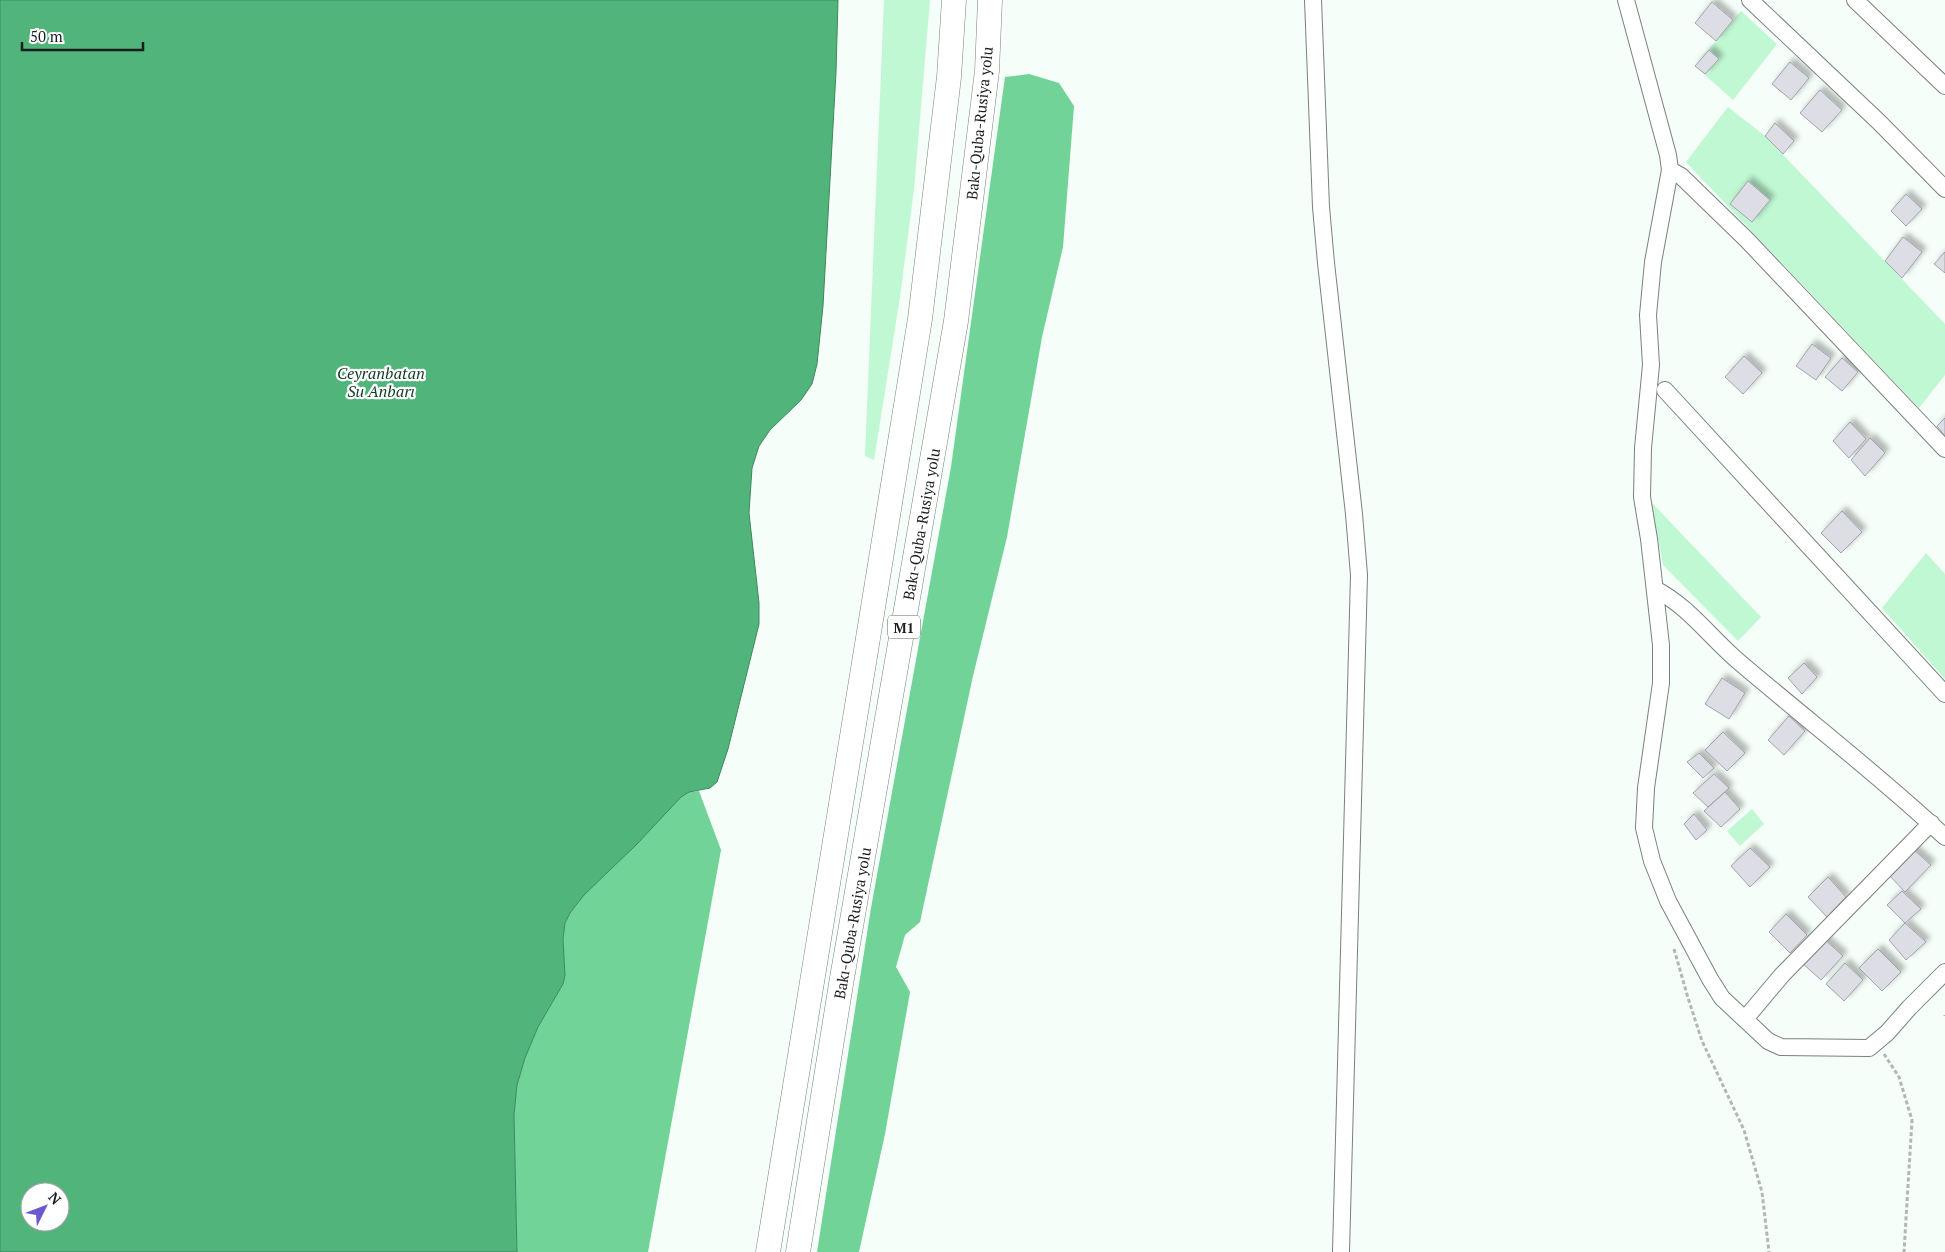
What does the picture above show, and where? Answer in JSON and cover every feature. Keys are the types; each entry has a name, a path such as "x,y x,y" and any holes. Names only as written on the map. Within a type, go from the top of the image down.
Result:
{"highway":[{"name":"Bakı-Quba-Rusiya yolu","path":"768,1252 920,319 950,77 954,0"},
{"name":"Bakı-Quba-Rusiya yolu","path":"798,1252 842,974 956,322 987,71 990,0"}],"street":[{"path":"1313,0 1321,207 1359,575 1341,1252"},
{"path":"1626,0 1668,155 1670,170 1653,262 1648,315 1652,366 1643,448 1642,497 1661,645 1661,683 1646,788 1644,828 1652,861 1668,901 1722,998 1768,1041 1781,1047 1869,1048 1945,972"},
{"path":"1750,0 1879,122 1945,190"},
{"path":"1855,0 1945,86"},
{"path":"1670,170 1681,176 1747,240 1945,449"},
{"path":"1665,390 1945,694"},
{"path":"1655,589 1683,606 1720,646 1858,759 1945,837"},
{"path":"1746,1020 1782,975 1931,823"}],"path":[{"path":"1673,942 1681,975 1702,1041 1744,1130 1762,1192 1769,1252"},
{"path":"1876,1043 1899,1077 1912,1120 1904,1252"}],"shaded area":[{"path":"884,0 930,0 914,189 900,297 874,460 865,456"},
{"path":"1741,11 1777,44 1733,100 1695,66"},
{"path":"1029,74 1059,83 1074,106 1063,247 1042,337 1007,537 973,676 920,922 905,935 896,967 910,992 885,1134 859,1252 817,1252 871,908 951,467 1005,77"},
{"path":"1728,107 1765,136 1945,324 1945,375 1919,408 1686,162"},
{"path":"1651,502 1761,617 1738,641 1663,565"},
{"path":"1926,553 1945,574 1945,679 1882,608"},
{"path":"699,791 721,850 648,1252 517,1252 514,1115 517,1085 525,1058 538,1027 563,984 565,975 563,939 565,923 584,895 681,797 689,792"},
{"path":"1752,809 1764,824 1740,846 1727,831"}],"water":[{"name":"Ceyranbatan Su Anbarı","path":"0,0 838,0 836,72 823,306 817,364 812,384 801,400 770,430 759,446 752,468 749,513 759,603 759,624 728,749 717,782 710,788 689,792 681,797 637,844 584,895 565,923 563,939 565,975 563,984 538,1027 525,1058 517,1085 514,1115 517,1252 0,1252"}],"building":[{"path":"1712,2 1733,20 1716,41 1695,23"},
{"path":"1709,50 1719,59 1705,74 1695,66"},
{"path":"1790,62 1809,78 1791,100 1772,84"},
{"path":"1820,90 1842,110 1822,132 1800,113"},
{"path":"1775,123 1794,141 1783,154 1765,136"},
{"path":"1748,181 1770,200 1752,222 1730,204"},
{"path":"1906,194 1922,209 1906,226 1891,211"},
{"path":"1903,237 1922,252 1902,278 1885,261"},
{"path":"1945,252 1945,273 1934,264"},
{"path":"1812,344 1831,358 1816,380 1796,366"},
{"path":"1744,356 1762,373 1743,394 1725,377"},
{"path":"1842,358 1858,372 1842,391 1825,377"},
{"path":"1945,418 1945,436 1937,426"},
{"path":"1850,422 1866,439 1849,458 1833,441"},
{"path":"1870,438 1885,453 1865,476 1851,460"},
{"path":"1842,511 1862,532 1841,553 1821,533"},
{"path":"1804,663 1817,677 1802,694 1788,678"},
{"path":"1722,678 1745,693 1729,719 1705,704"},
{"path":"1789,716 1805,731 1784,755 1768,740"},
{"path":"1723,732 1745,753 1727,771 1705,750"},
{"path":"1699,753 1714,768 1703,778 1687,762"},
{"path":"1714,774 1729,788 1708,807 1693,793"},
{"path":"1725,792 1740,809 1721,827 1704,811"},
{"path":"1694,814 1707,830 1696,840 1684,824"},
{"path":"1750,848 1770,867 1750,887 1731,866"},
{"path":"1913,849 1931,865 1905,892 1888,874"},
{"path":"1828,877 1846,897 1827,917 1808,897"},
{"path":"1902,891 1921,909 1905,923 1887,905"},
{"path":"1786,914 1807,935 1790,953 1769,932"},
{"path":"1905,923 1926,942 1906,960 1889,940"},
{"path":"1824,939 1843,956 1821,980 1802,963"},
{"path":"1878,949 1901,972 1882,991 1859,968"},
{"path":"1845,963 1863,980 1844,1001 1826,984"}]}
